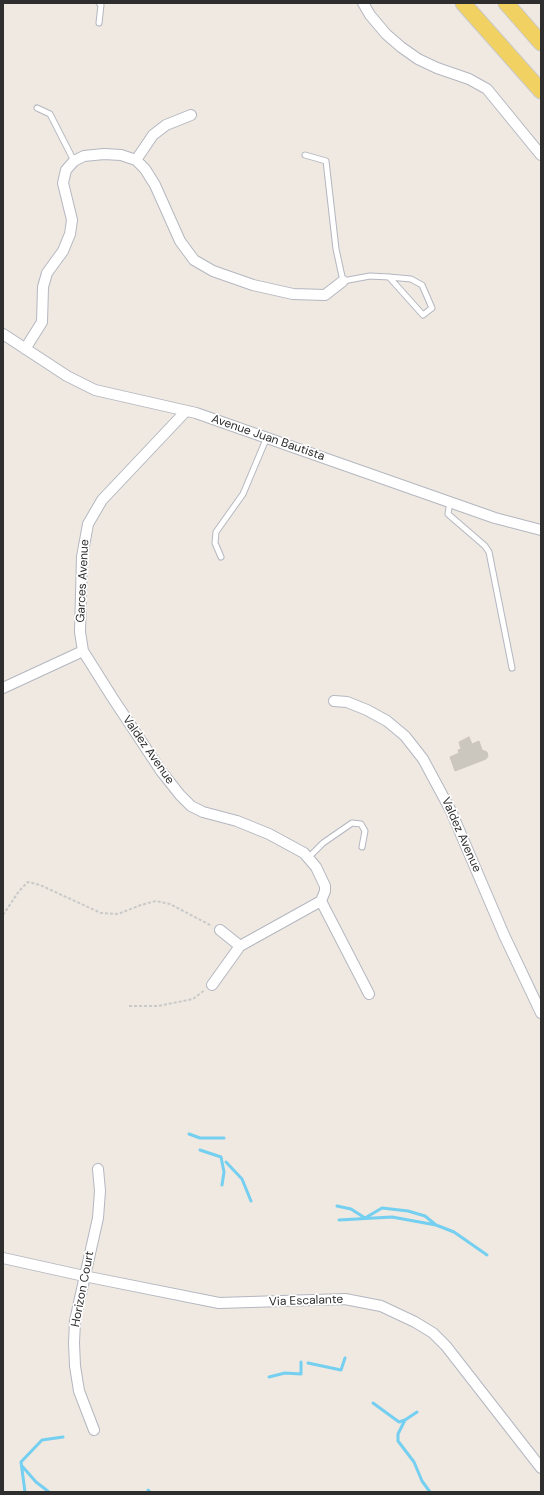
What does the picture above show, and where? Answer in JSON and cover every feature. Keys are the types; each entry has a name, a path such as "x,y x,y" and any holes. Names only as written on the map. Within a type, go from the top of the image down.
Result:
{"main road":[{"path":"463,3 541,91"},
{"path":"506,3 541,43"}],"street":[{"path":"363,3 370,15 386,34 418,59 437,68 469,79 487,89 541,155"},
{"path":"136,160 152,135 166,124 191,115"},
{"path":"25,349 42,322 43,287 48,273 63,251 70,234 72,220 64,183 66,170 74,162 84,156 104,154 121,155 136,160 145,169 155,185 180,241 194,260 213,271 253,285 293,294 325,295 343,281"},
{"name":"Avenue Juan Bautista","path":"3,334 67,376 95,390 186,411 267,437 495,518 541,530"},
{"name":"Garces Avenue","path":"83,651 80,632 82,557 88,524 102,500 186,411"},
{"path":"3,688 83,651"},
{"name":"Valdez Avenue","path":"83,651 112,697 180,795 191,806 203,812 237,821 293,846 308,858 316,867 325,886 325,891 320,901"},
{"name":"Valdez Avenue","path":"334,701 354,705 387,721 405,736 423,759 451,811 504,936 541,1012"},
{"path":"212,985 240,946 320,901 369,994"},
{"path":"220,930 240,946"},
{"name":"Horizon Court","path":"94,1430 80,1391 75,1366 75,1322 98,1218 100,1191 98,1169"},
{"name":"Via Escalante","path":"3,1258 84,1276 219,1302 345,1299 381,1306 400,1313 433,1333 446,1346 541,1468"}],"lane":[{"path":"99,3 101,5 99,23"},
{"path":"37,108 50,114 74,162"},
{"path":"305,155 326,161 336,249 343,281 370,276 389,277 411,279 422,286 432,308 423,315 389,277"},
{"path":"221,556 215,543 216,532 243,494 267,437"},
{"path":"450,501 448,514 485,546 489,552 512,668"},
{"path":"308,858 323,843 352,823 361,824 365,832 362,847"}],"path":[{"path":"3,915 18,890 28,882 40,885 101,913 118,914 156,901 170,904 220,930"},
{"path":"129,1006 158,1006 193,999 212,985"}],"building":[{"path":"469,737 472,744 479,741 482,750 487,752 488,756 486,759 455,771 450,757 459,753 458,750 461,749 459,742"}],"waterway":[{"path":"189,1134 200,1138 224,1138"},
{"path":"200,1150 221,1157 224,1172 222,1185"},
{"path":"226,1162 242,1179 251,1201"},
{"path":"337,1206 351,1209 365,1218 382,1208 408,1211 425,1216 436,1225"},
{"path":"339,1220 392,1217 436,1225 454,1232 487,1255"},
{"path":"308,1363 341,1370 345,1358"},
{"path":"269,1377 285,1373 301,1374 301,1362"},
{"path":"373,1403 399,1422 417,1412"},
{"path":"405,1420 398,1434 398,1441 414,1462 422,1481 430,1492"},
{"path":"25,1492 21,1462 42,1440 63,1437"},
{"path":"22,1466 36,1482 49,1492"}]}
